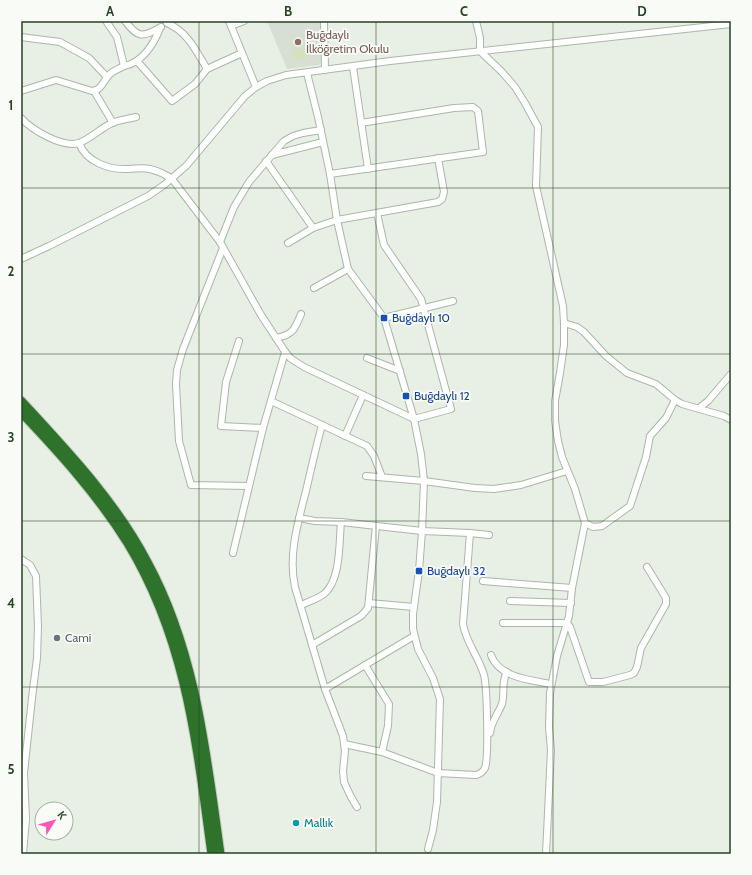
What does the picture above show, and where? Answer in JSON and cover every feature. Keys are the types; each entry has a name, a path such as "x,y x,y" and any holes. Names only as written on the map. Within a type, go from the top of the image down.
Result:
{"highway":[{"path":"21,401 75,460 107,499 132,537 160,587 179,637 196,700 220,854"},
{"path":"21,412 74,471 109,515 136,557 159,603 174,644 188,698 197,746 212,854"}],"street":[{"path":"106,21 116,38 124,66"},
{"path":"124,21 133,31 141,35 149,34 168,22 187,37 207,69"},
{"path":"244,21 230,24 256,87"},
{"path":"324,21 325,70"},
{"path":"476,21 480,38 480,51 515,87 538,127 536,186 563,306 564,323 562,359 555,400 558,441 585,523 572,588 567,623 557,656 551,684 548,716 551,750 546,854"},
{"path":"21,259 148,196 172,179 186,166 245,96 256,87 274,78 353,66 731,24"},
{"path":"21,91 56,80 94,91 100,88 109,74 137,61 151,46 160,28"},
{"path":"21,42 21,37 60,42 89,58 107,77"},
{"path":"137,61 172,101 195,84 207,69 242,53"},
{"path":"353,66 368,169"},
{"path":"307,73 321,130 337,220 348,269 384,318 414,419 421,454 424,481 419,571 413,621 414,636 421,655 436,684 440,699 437,811 428,849"},
{"path":"94,91 113,123"},
{"path":"330,174 483,152 478,111 473,107 454,108 361,123"},
{"path":"21,118 34,130 48,137 66,142 80,143 113,123 136,117"},
{"path":"249,486 191,485 179,441 176,384 178,363 222,245 234,207 249,182 284,141 303,133 321,130"},
{"path":"272,155 323,142"},
{"path":"80,143 87,156 98,163 121,168 150,169 162,173 172,179 222,245 261,315 285,352 299,365 414,419 451,409 421,298 384,245 377,213"},
{"path":"288,243 313,228 337,220 440,201 444,192 438,158"},
{"path":"266,161 313,228"},
{"path":"314,288 348,269"},
{"path":"384,318 453,302"},
{"path":"276,338 288,335 293,331 301,314"},
{"path":"564,323 577,327 584,332 606,356 622,369 632,375 656,384 675,400 682,404 724,416 731,420"},
{"path":"239,341 226,382 221,426 263,428"},
{"path":"234,553 263,428 285,352"},
{"path":"367,358 400,371"},
{"path":"699,408 708,401 731,374"},
{"path":"345,436 363,395"},
{"path":"585,523 593,527 602,526 630,506 646,457 650,436 666,418 675,400"},
{"path":"271,402 367,446 374,456 382,478"},
{"path":"724,416 731,415"},
{"path":"322,425 299,518 292,568 295,587 325,689 341,730 344,744 343,779 348,792 357,807"},
{"path":"366,476 424,481 476,488 503,488 524,484 567,471"},
{"path":"299,518 315,521 341,522 422,531 489,535"},
{"path":"301,605 323,595 333,583 336,572 341,522"},
{"path":"312,645 361,616 366,611 369,603 376,526"},
{"path":"344,744 382,752 438,773 476,775 483,771 486,765 487,744 486,682 482,669 467,638 463,624 470,533"},
{"path":"21,559 30,565 36,576 38,626 37,658 24,773 26,819 23,854"},
{"path":"567,623 589,682 603,682 632,674 636,669 641,648 666,604 666,598 647,567"},
{"path":"483,581 572,588"},
{"path":"510,601 571,603"},
{"path":"369,603 414,607"},
{"path":"503,623 567,623"},
{"path":"325,689 414,636"},
{"path":"491,655 496,664 512,675 551,684"},
{"path":"365,665 389,704 388,726 382,752"},
{"path":"487,744 489,741 492,721 502,702 503,682 507,672"}],"shaded area":[{"name":"Buğdaylı İlköğretim Okulu","path":"267,21 321,21 321,63 319,65 287,69"}],"green space":[{"path":"307,46 311,55 295,61 292,52"}],"place":[{"name":"Buğdaylı İlköğretim Okulu","path":"298,42"},
{"name":"Buğdaylı 10","path":"384,318"},
{"name":"Buğdaylı 12","path":"406,396"},
{"name":"Buğdaylı 32","path":"419,571"},
{"name":"Cami","path":"57,638"},
{"name":"Mallık","path":"296,823"}]}
